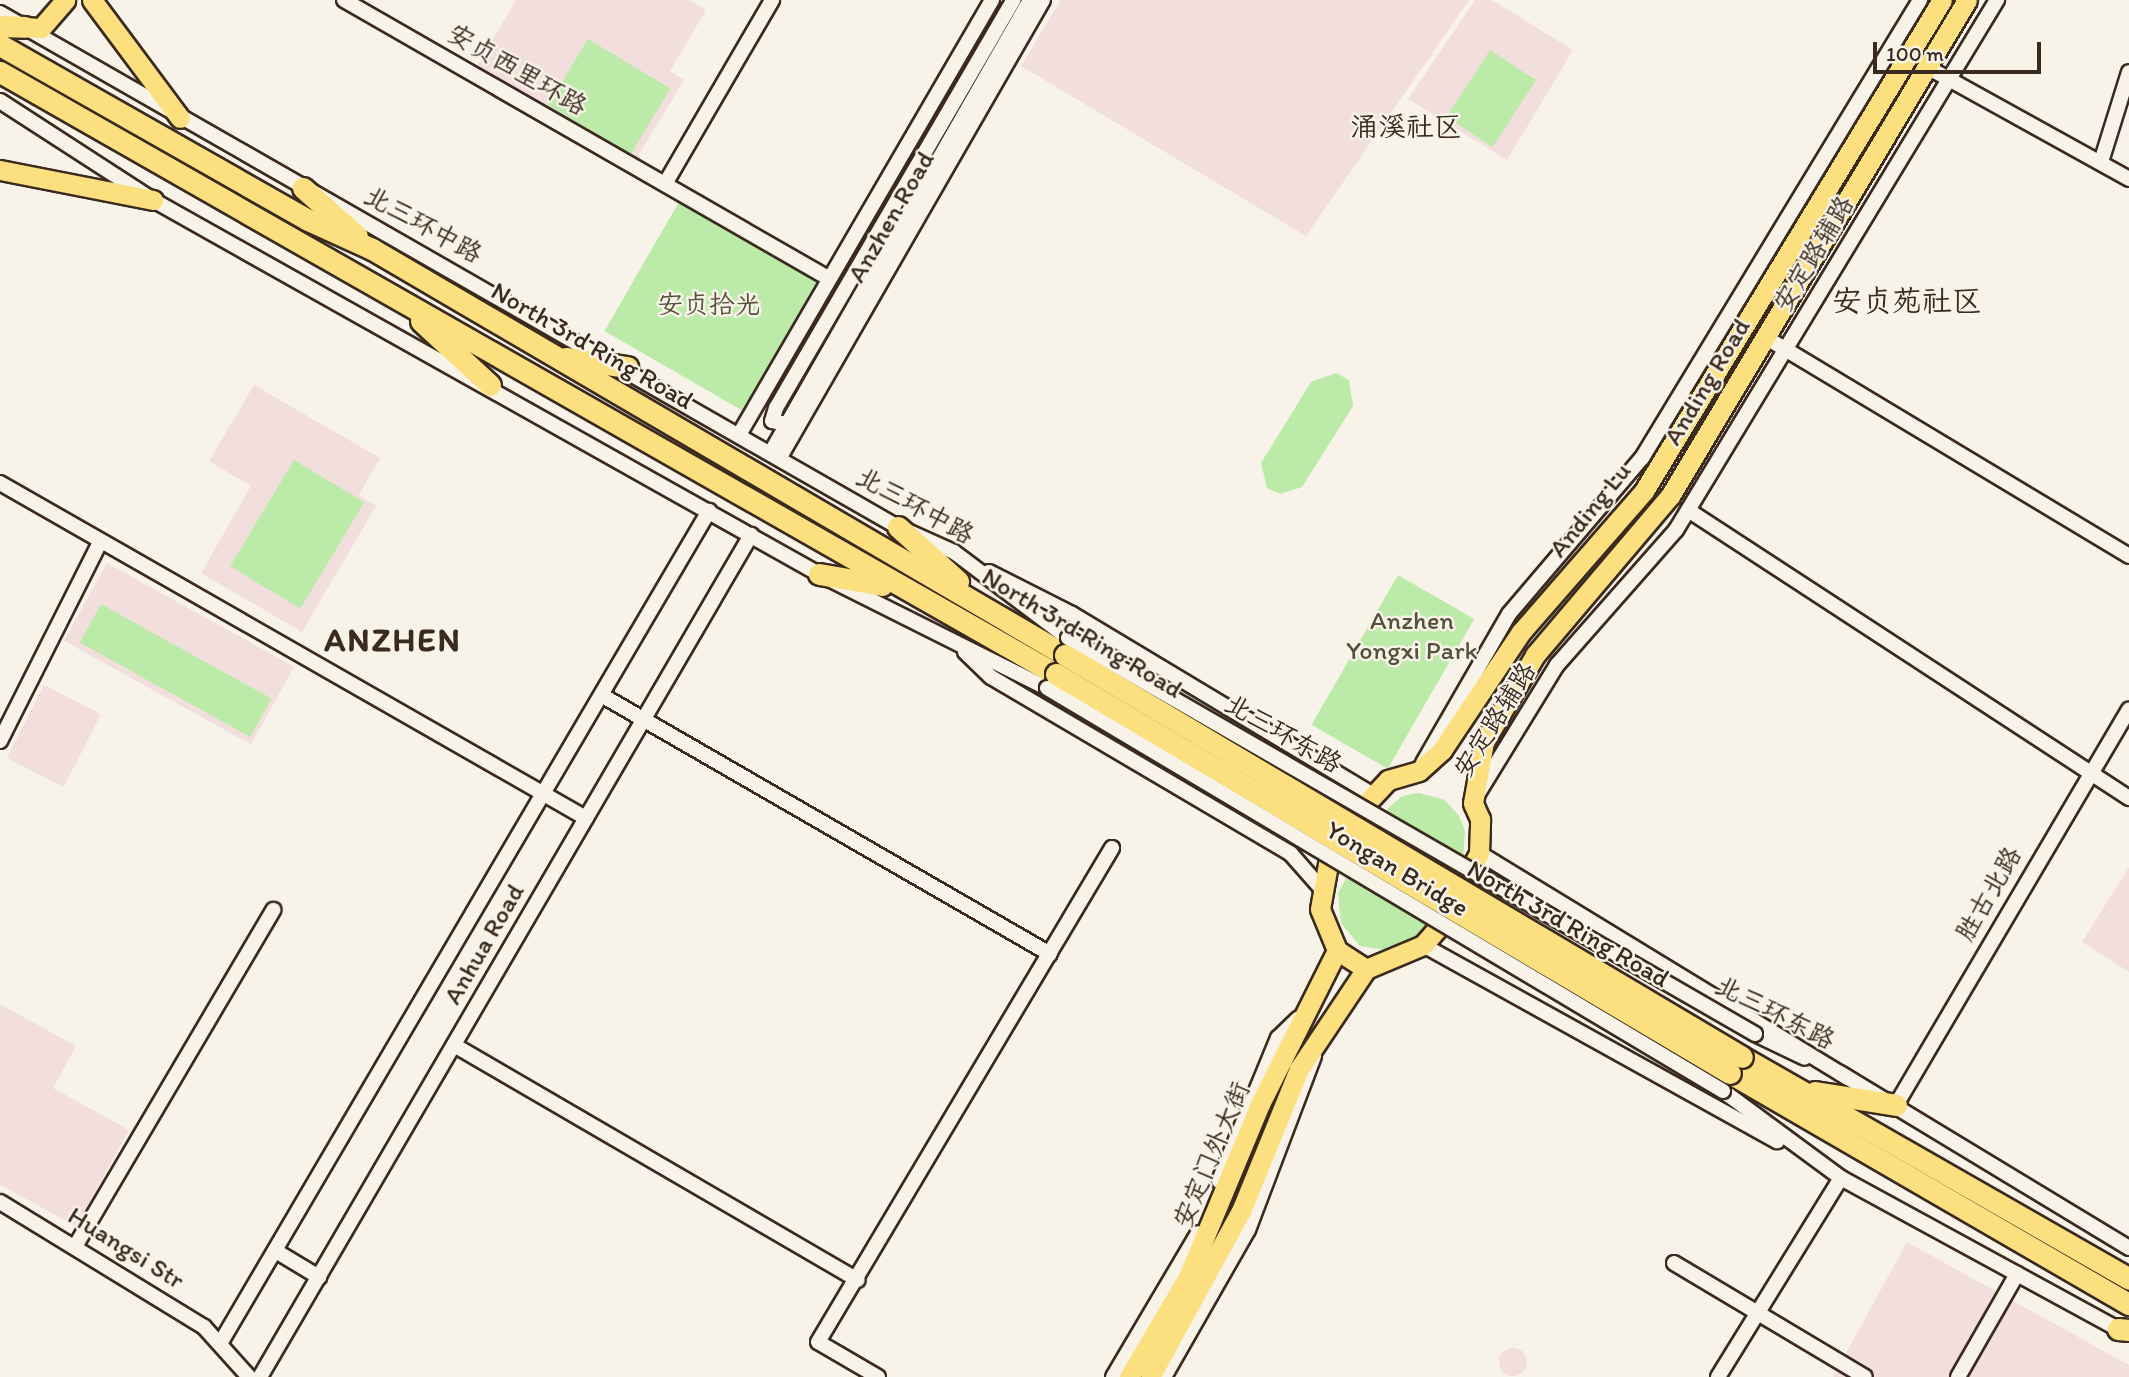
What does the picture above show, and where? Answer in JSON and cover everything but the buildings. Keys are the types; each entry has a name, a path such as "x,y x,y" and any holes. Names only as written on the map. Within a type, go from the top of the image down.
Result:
{"highway":[{"path":"0,26 25,27"},
{"name":"North 3rd Ring Road","path":"0,45 308,220 372,249 969,597 1067,646 1732,1074 1798,1090 2129,1279"},
{"name":"North 3rd Ring Road","path":"0,72 401,304 914,595 1051,681 2129,1304"},
{"path":"303,188 372,249"},
{"path":"401,304 490,385"},
{"path":"554,357 626,367"},
{"path":"898,527 969,597"},
{"path":"819,574 842,574 914,595"},
{"path":"1798,1090 1896,1105"}],"main road":[{"path":"25,27 41,28 65,0"},
{"name":"Anding Lu","path":"1372,794 1419,771 1437,755 1521,632 1644,491 1942,0"},
{"name":"Anding Road","path":"1479,853 1480,819 1473,803 1475,776 1484,742 1535,655 1670,496 1967,0"},
{"path":"96,4 180,118"},
{"path":"5,173 153,200"},
{"path":"1366,969 1337,950 1324,930 1321,888 1328,864 1372,794"},
{"path":"1150,1377 1214,1266 1299,1069 1320,1035 1366,969 1423,945 1479,853"},
{"name":"安定门外大街","path":"1129,1377 1188,1277 1259,1104 1316,1001 1337,950"}],"street":[{"name":"安贞西里环路","path":"344,0 828,278"},
{"path":"666,184 772,0"},
{"name":"Anzhen Road","path":"740,433 992,0"},
{"name":"Anzhen Road","path":"779,402 1013,0"},
{"name":"Anzhen Road","path":"776,455 787,424 1030,0"},
{"name":"Anzhen Road","path":"776,455 1043,0"},
{"name":"安定路辅路","path":"1419,771 1483,650 1641,460 1712,338 1920,0"},
{"name":"安定路辅路","path":"1473,803 1557,665 1688,510 1997,0"},
{"name":"北三环中路","path":"0,13 303,188 626,367 898,527 954,552 1067,646"},
{"path":"1927,67 2129,179"},
{"path":"2101,162 2129,72"},
{"path":"0,101 153,200 490,385 819,574 954,642 1051,681"},
{"path":"922,187 926,203"},
{"path":"870,207 903,193"},
{"path":"1712,338 1750,313"},
{"path":"1765,337 2129,556"},
{"path":"784,355 779,402 772,421 787,424"},
{"path":"0,483 586,818"},
{"path":"1688,510 2129,798"},
{"name":"Anhua Road","path":"221,1342 279,1253 709,511"},
{"name":"Anhua Road","path":"261,1377 751,535"},
{"path":"0,741 100,542"},
{"path":"954,552 1072,614 1372,794"},
{"path":"954,642 991,677 1291,854 1321,888"},
{"name":"北三环东路","path":"1067,646 1755,1034 1848,1078 1896,1105 2129,1248"},
{"path":"603,696 1050,954"},
{"name":"胜古北路","path":"1896,1105 2129,710"},
{"path":"878,1377 818,1342 858,1280 1112,848"},
{"path":"1479,853 1848,1078"},
{"path":"76,1245 273,910"},
{"path":"1423,945 1841,1178 2125,1331"},
{"path":"1113,1377 1200,1229 1278,1038 1316,1001"},
{"path":"1164,1377 1248,1230 1320,1035"},
{"path":"454,1045 858,1280"},
{"path":"1732,1074 1823,1166"},
{"path":"1718,1377 1841,1178"},
{"name":"Huangsi Str","path":"0,1202 76,1245 221,1342 249,1377"},
{"path":"279,1253 319,1276"},
{"path":"1674,1263 1758,1313 1849,1373 1864,1377"},
{"path":"1958,1377 2017,1274"}],"shaded area":[{"path":"516,0 689,0 706,10 670,71 684,80 636,159 477,66"},
{"path":"1061,0 1469,0 1306,236 1021,66"},
{"path":"1475,0 1492,0 1573,50 1507,160 1408,99"},
{"path":"254,385 380,458 359,495 376,506 302,632 201,573 251,486 209,461"},
{"path":"107,563 294,667 251,745 64,641"},
{"path":"44,685 101,714 64,787 7,758"},
{"path":"2129,867 2129,972 2082,942"},
{"path":"0,1004 76,1046 53,1088 129,1130 76,1226 0,1185"},
{"path":"1907,1242 2129,1365 2129,1377 1833,1377"},
{"path":"1513,1348 1523,1352 1527,1362 1523,1372 1513,1376 1503,1372 1499,1362 1503,1352"}],"green space":[{"path":"588,39 670,88 631,154 548,105"},
{"path":"1490,50 1536,80 1493,147 1446,117"},
{"name":"安贞拾光","path":"679,202 817,282 742,411 604,331"},
{"path":"1336,373 1349,380 1353,406 1302,487 1280,494 1267,488 1261,463 1311,382"},
{"path":"294,460 364,502 300,609 230,566"},
{"name":"Anzhen Yongxi Park","path":"1398,575 1474,619 1388,769 1312,725"},
{"path":"101,604 272,699 250,737 80,642"},
{"path":"1419,793 1445,800 1459,816 1465,831 1463,859 1424,932 1394,951 1360,946 1341,923 1338,893 1383,813 1402,796"}],"district":[{"name":"涌溪社区","path":"1406,126"},
{"name":"安贞苑社区","path":"1907,301"},
{"name":"ANZHEN","path":"393,640"}]}
